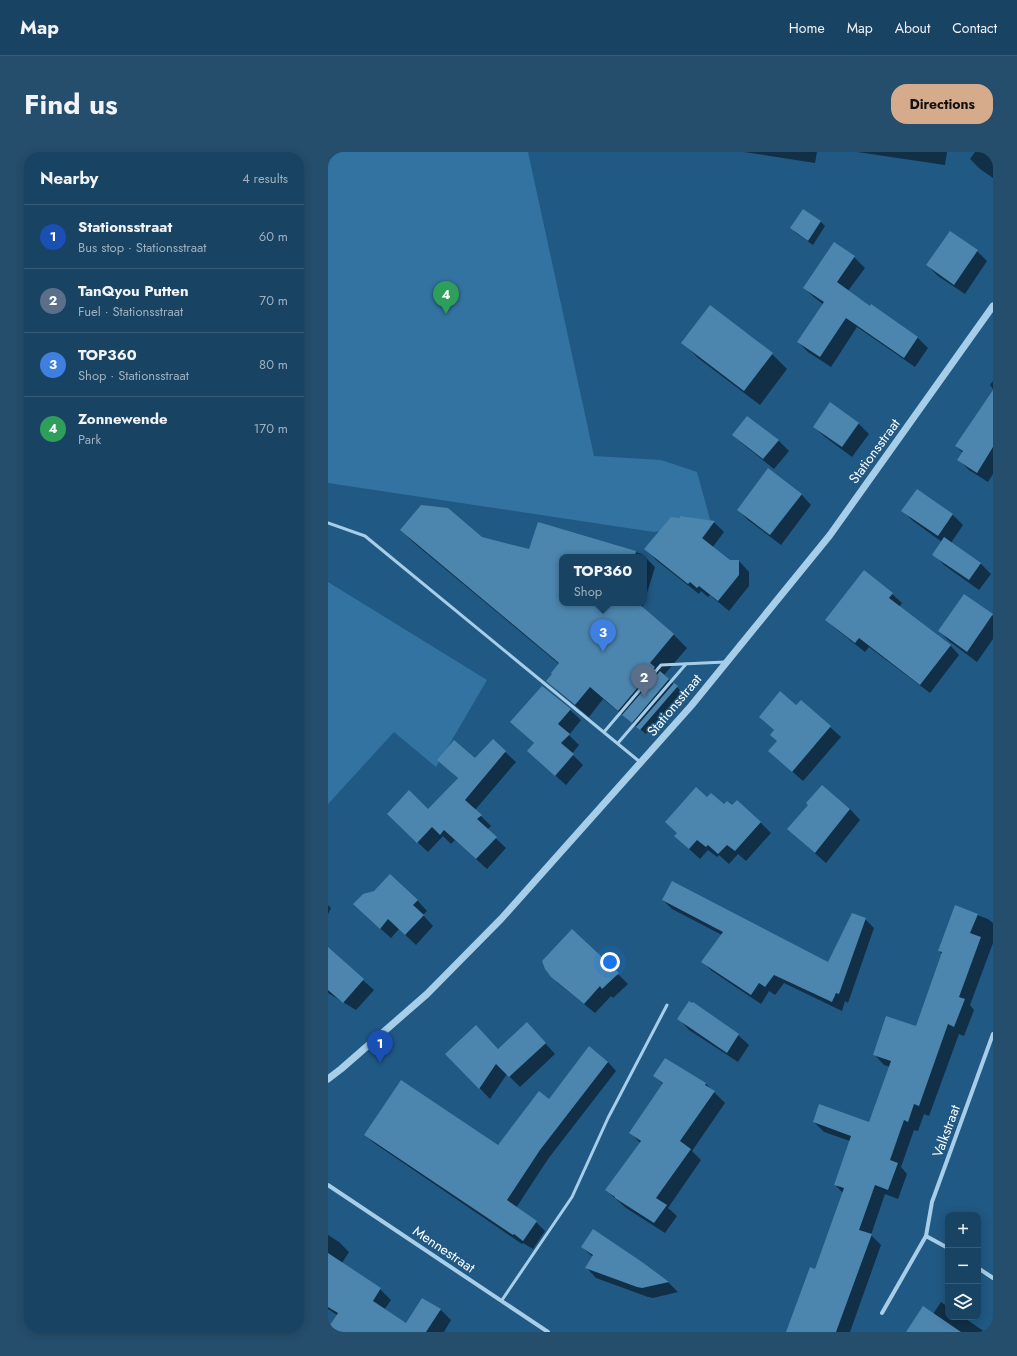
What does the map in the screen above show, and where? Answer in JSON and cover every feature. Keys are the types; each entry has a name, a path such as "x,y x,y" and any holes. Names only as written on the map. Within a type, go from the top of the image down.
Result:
{"street":[{"name":"Stationsstraat","path":"328,1079 427,994 496,925 692,706 830,535 993,306"},
{"name":"Valkstraat","path":"882,1313 926,1236 932,1202 993,1034"},
{"name":"Mennestraat","path":"328,1185 548,1332"},
{"path":"926,1236 945,1246"},
{"path":"981,1270 993,1278"}],"lane":[{"path":"328,523 365,536 641,763"},
{"path":"604,732 661,665 727,662"},
{"path":"618,743 686,664"},
{"path":"502,1300 572,1197 608,1118 667,1005"}],"shaded area":[{"path":"328,152 528,152 594,456 661,460 697,472 711,523 654,532 328,483"},
{"path":"328,582 487,680 436,767 394,732 328,804"}],"building":[{"path":"803,209 821,221 808,241 790,228"},
{"path":"950,231 978,250 954,285 926,265"},
{"path":"834,242 855,256 837,282 870,306 871,304 918,337 904,358 846,318 820,357 797,342 824,302 803,288"},
{"path":"710,305 773,353 744,391 681,343"},
{"path":"993,390 993,447 977,473 957,460 963,451 955,446"},
{"path":"830,402 859,423 842,447 813,427"},
{"path":"747,416 779,440 763,459 732,435"},
{"path":"768,468 802,494 770,535 737,510"},
{"path":"917,489 953,514 938,536 901,511"},
{"path":"421,505 448,508 482,537 529,549 538,522 636,551 636,554 559,554 559,606 641,606 674,634 650,663 655,667 618,711 590,687 575,705 546,681 559,663 400,530"},
{"path":"680,516 715,521 702,538 730,560 739,560 739,575 718,601 699,586 697,588 690,582 688,584 644,549 671,517 680,518"},
{"path":"944,537 981,563 969,580 932,555"},
{"path":"864,570 893,593 889,598 951,645 920,685 859,638 855,643 825,620"},
{"path":"964,594 993,614 967,652 938,631"},
{"path":"660,671 669,679 632,723 622,715"},
{"path":"674,683 678,686 640,730 636,727"},
{"path":"542,686 571,709 558,724 570,734 561,743 574,754 555,776 527,751 534,743 510,722"},
{"path":"780,691 796,705 801,700 831,726 792,772 768,751 777,741 770,735 774,730 759,717"},
{"path":"493,739 506,751 465,800 482,815 477,819 497,837 476,859 444,830 440,835 432,827 417,843 387,814 409,790 428,809 458,778 437,760 454,740 475,758"},
{"path":"822,785 850,809 815,853 787,829 808,805 806,803"},
{"path":"696,787 707,797 711,793 724,804 727,801 732,805 737,800 761,822 735,851 727,845 718,854 708,845 706,847 697,840 689,849 674,836 677,833 665,822"},
{"path":"390,874 418,900 413,905 424,915 405,935 388,919 380,929 353,904 363,894 374,891"},
{"path":"672,881 828,962 852,913 866,918 839,994 836,993 832,1002 774,975 765,987 759,983 751,995 701,962 723,932 662,900"},
{"path":"955,905 978,914 970,933 981,937 959,997 965,999 954,1027 948,1024 919,1106 914,1104 908,1122 904,1120 890,1160 898,1163 888,1190 875,1185 859,1230 872,1234 836,1332 786,1332 810,1267 815,1269 844,1188 834,1185 851,1136 813,1122 819,1104 869,1122 891,1061 873,1055 886,1016 916,1026 942,952 938,951"},
{"path":"572,929 619,973 602,989 600,986 584,1004 551,977 545,969 542,961"},
{"path":"328,947 364,979 343,1003 328,990"},
{"path":"689,1001 692,1003 693,1002 739,1034 727,1053 677,1019"},
{"path":"527,1022 546,1043 509,1077 496,1064 479,1089 445,1054 476,1025 498,1049"},
{"path":"589,1046 608,1062 540,1150 507,1200 537,1221 523,1241 364,1135 401,1080 498,1145 539,1091 549,1099"},
{"path":"665,1058 706,1083 705,1085 715,1091 680,1141 691,1149 656,1198 667,1205 654,1223 605,1190 641,1141 629,1133 663,1083 653,1076"},
{"path":"593,1229 669,1282 642,1288 585,1268 593,1255 581,1247"},
{"path":"328,1253 381,1288 373,1301 406,1323 422,1298 441,1309 426,1332 328,1332 328,1328 338,1313 328,1307"},
{"path":"923,1306 961,1332 906,1332"}],"place":[{"name":"Zonnewende","path":"446,314"},
{"name":"TOP360","path":"603,652"},
{"name":"TanQyou Putten","path":"644,697"},
{"name":"Stationsstraat","path":"380,1063"}]}
